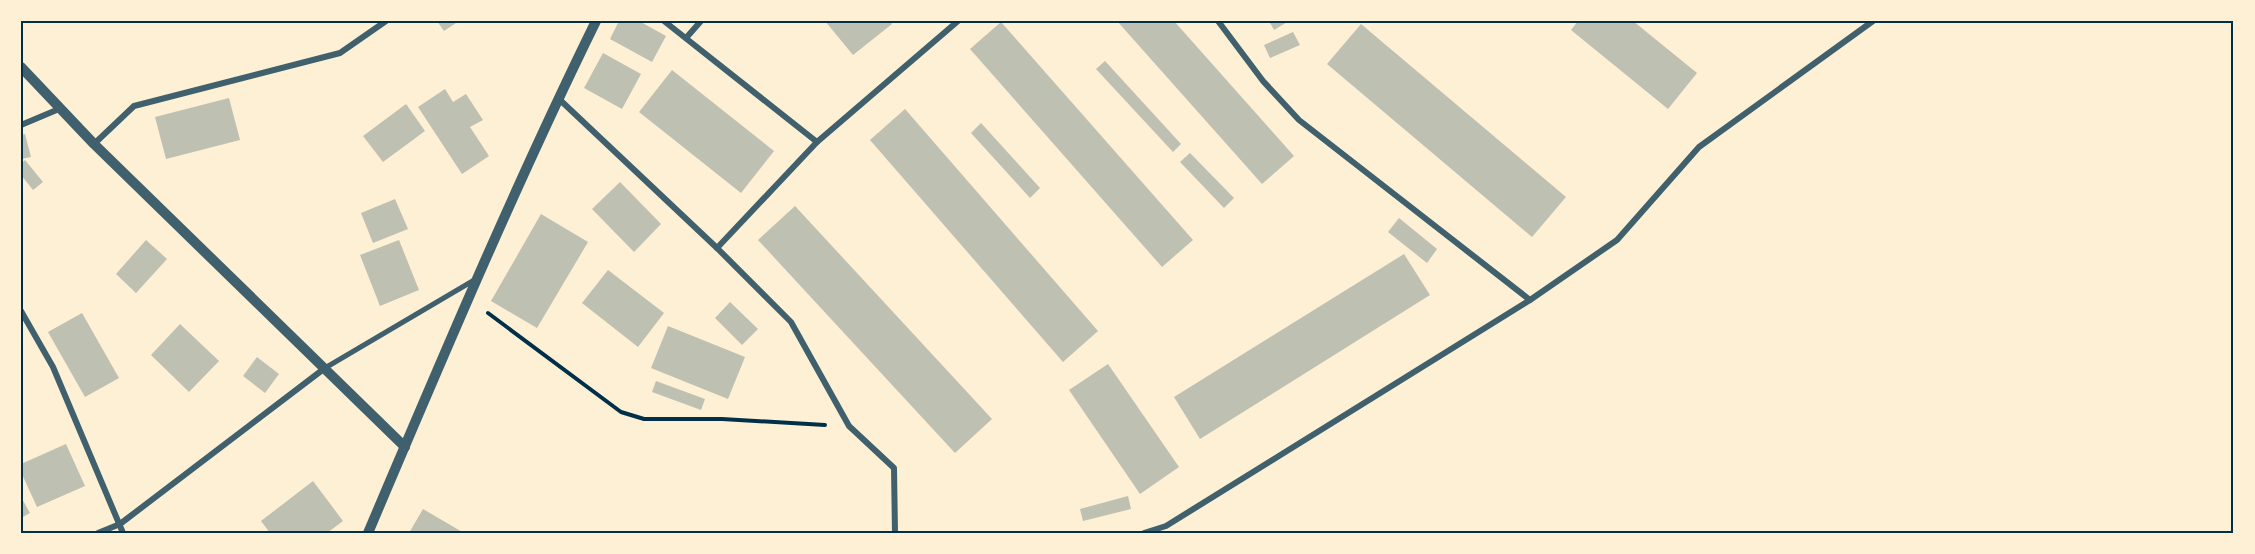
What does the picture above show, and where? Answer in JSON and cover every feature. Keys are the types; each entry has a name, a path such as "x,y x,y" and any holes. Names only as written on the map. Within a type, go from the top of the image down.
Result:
{"street":[{"path":"94,144 134,106 340,53 386,21"},
{"path":"368,533 558,98 596,21"},
{"path":"664,21 817,142"},
{"path":"686,38 701,21"},
{"path":"717,248 817,142 958,21"},
{"path":"1218,21 1263,81 1299,120 1530,300"},
{"path":"1144,533 1166,526 1530,300 1617,240 1699,147 1873,21"},
{"path":"21,67 94,144 405,447"},
{"path":"558,98 717,248 791,322 849,426 894,468 895,533"},
{"path":"21,125 59,109"},
{"path":"98,533 120,524 324,368 478,278"},
{"path":"21,311 52,367 123,533"}],"path":[{"path":"469,299 621,412 644,419 722,419 849,426"}],"building":[{"path":"437,21 459,21 444,31"},
{"path":"619,21 639,21 666,36 652,62 610,39"},
{"path":"825,21 890,21 892,24 853,55"},
{"path":"1117,21 1174,21 1294,156 1262,184"},
{"path":"1269,21 1289,21 1274,30"},
{"path":"1578,21 1633,21 1697,73 1668,109 1571,30"},
{"path":"1001,22 1193,240 1162,267 970,49"},
{"path":"1361,24 1566,197 1532,237 1327,64"},
{"path":"1293,32 1300,45 1270,58 1264,45"},
{"path":"603,53 641,74 622,109 584,88"},
{"path":"1105,61 1181,144 1173,152 1096,69"},
{"path":"672,70 774,151 741,193 639,112"},
{"path":"445,89 453,102 466,94 483,120 470,127 489,156 462,174 418,107"},
{"path":"229,98 240,140 166,159 155,117"},
{"path":"406,104 425,131 383,162 363,136"},
{"path":"905,109 1098,331 1063,362 870,140"},
{"path":"981,123 1040,188 1030,198 971,133"},
{"path":"25,134 31,157 21,159 21,135"},
{"path":"1190,153 1234,198 1224,208 1180,162"},
{"path":"25,160 43,182 33,190 21,175 21,164"},
{"path":"620,182 661,224 634,252 592,209"},
{"path":"395,199 408,229 373,243 361,213"},
{"path":"795,206 992,419 955,453 758,240"},
{"path":"541,214 588,242 537,328 491,301"},
{"path":"1399,218 1437,249 1427,263 1388,232"},
{"path":"146,240 167,259 136,293 116,274"},
{"path":"399,240 419,290 380,306 360,255"},
{"path":"1404,254 1430,295 1200,439 1174,397"},
{"path":"608,270 664,313 638,347 582,303"},
{"path":"730,302 758,329 742,345 715,318"},
{"path":"82,313 119,378 85,397 48,332"},
{"path":"180,324 219,361 189,392 151,355"},
{"path":"668,326 745,357 728,399 651,368"},
{"path":"257,357 279,374 265,393 243,376"},
{"path":"1108,364 1179,467 1140,494 1069,390"},
{"path":"656,381 705,399 701,410 652,392"},
{"path":"66,444 85,486 37,507 21,472 21,464"},
{"path":"313,481 343,521 327,533 270,533 261,521"},
{"path":"1128,496 1131,509 1083,521 1080,509"},
{"path":"21,497 30,513 21,518"},
{"path":"423,509 464,533 409,533"}]}
